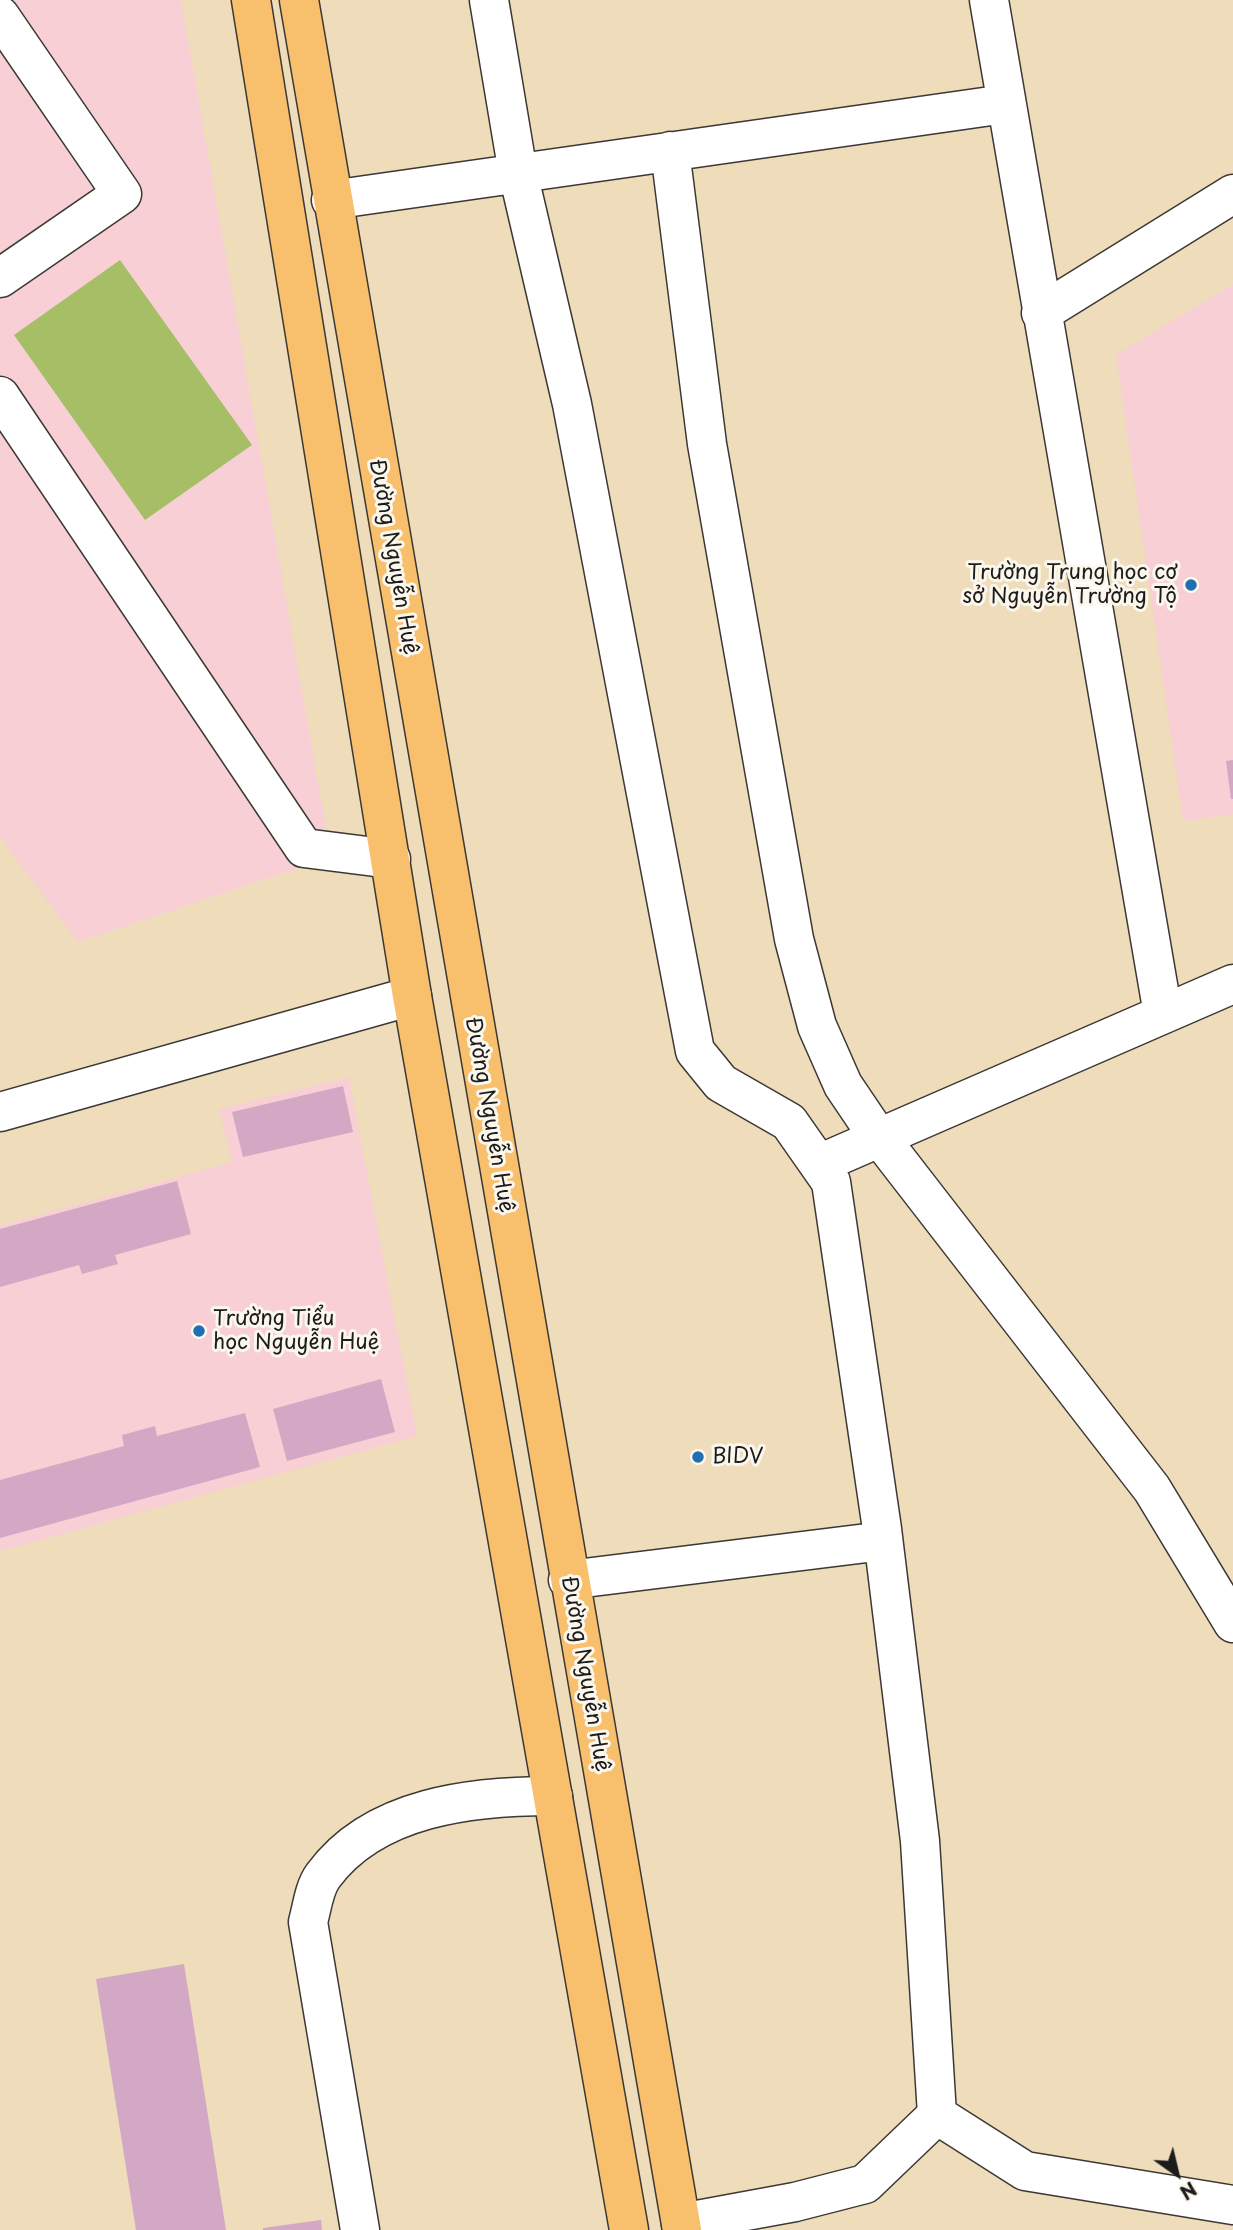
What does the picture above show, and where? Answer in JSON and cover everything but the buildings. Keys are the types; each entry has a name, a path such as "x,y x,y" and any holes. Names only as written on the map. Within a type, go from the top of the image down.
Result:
{"main road":[{"path":"251,0 412,996 629,2230"},
{"name":"Đường Nguyễn Huệ","path":"299,0 331,200 681,2226"},
{"path":"412,996 467,987"}],"street":[{"path":"489,0 518,173 572,404 695,1051 721,1083 789,1122 831,1182 883,1541 920,1841 937,2115 865,2184 681,2226"},
{"path":"989,0 1163,1014"},
{"path":"0,16 122,194 0,278"},
{"path":"331,200 1005,104"},
{"path":"670,151 707,444 794,939 817,1026 843,1085 880,1138 1152,1489 1233,1623"},
{"path":"1041,313 1233,194"},
{"path":"0,396 304,848 391,859"},
{"path":"819,1164 1233,984"},
{"path":"0,1112 412,996"},
{"path":"568,1580 883,1541"},
{"path":"360,2230 308,1922 321,1878 356,1840 388,1824 429,1809 502,1796 553,1796"},
{"path":"937,2115 1025,2171 1233,2205"}],"shaded area":[{"path":"0,0 181,0 331,857 78,942 0,837"},
{"name":"Trường Trung học cơ sở Nguyễn Trường Tộ","path":"1233,284 1233,814 1183,821 1116,355"},
{"name":"Trường Tiểu học Nguyễn Huệ","path":"349,1077 417,1436 0,1551 0,1226 232,1162 219,1109"}],"green space":[{"path":"120,260 252,445 145,520 14,335"}],"place":[{"name":"Trường Trung học cơ sở Nguyễn Trường Tộ","path":"1191,585"},
{"name":"Trường Tiểu học Nguyễn Huệ","path":"199,1331"},
{"name":"BIDV","path":"698,1457"}]}
